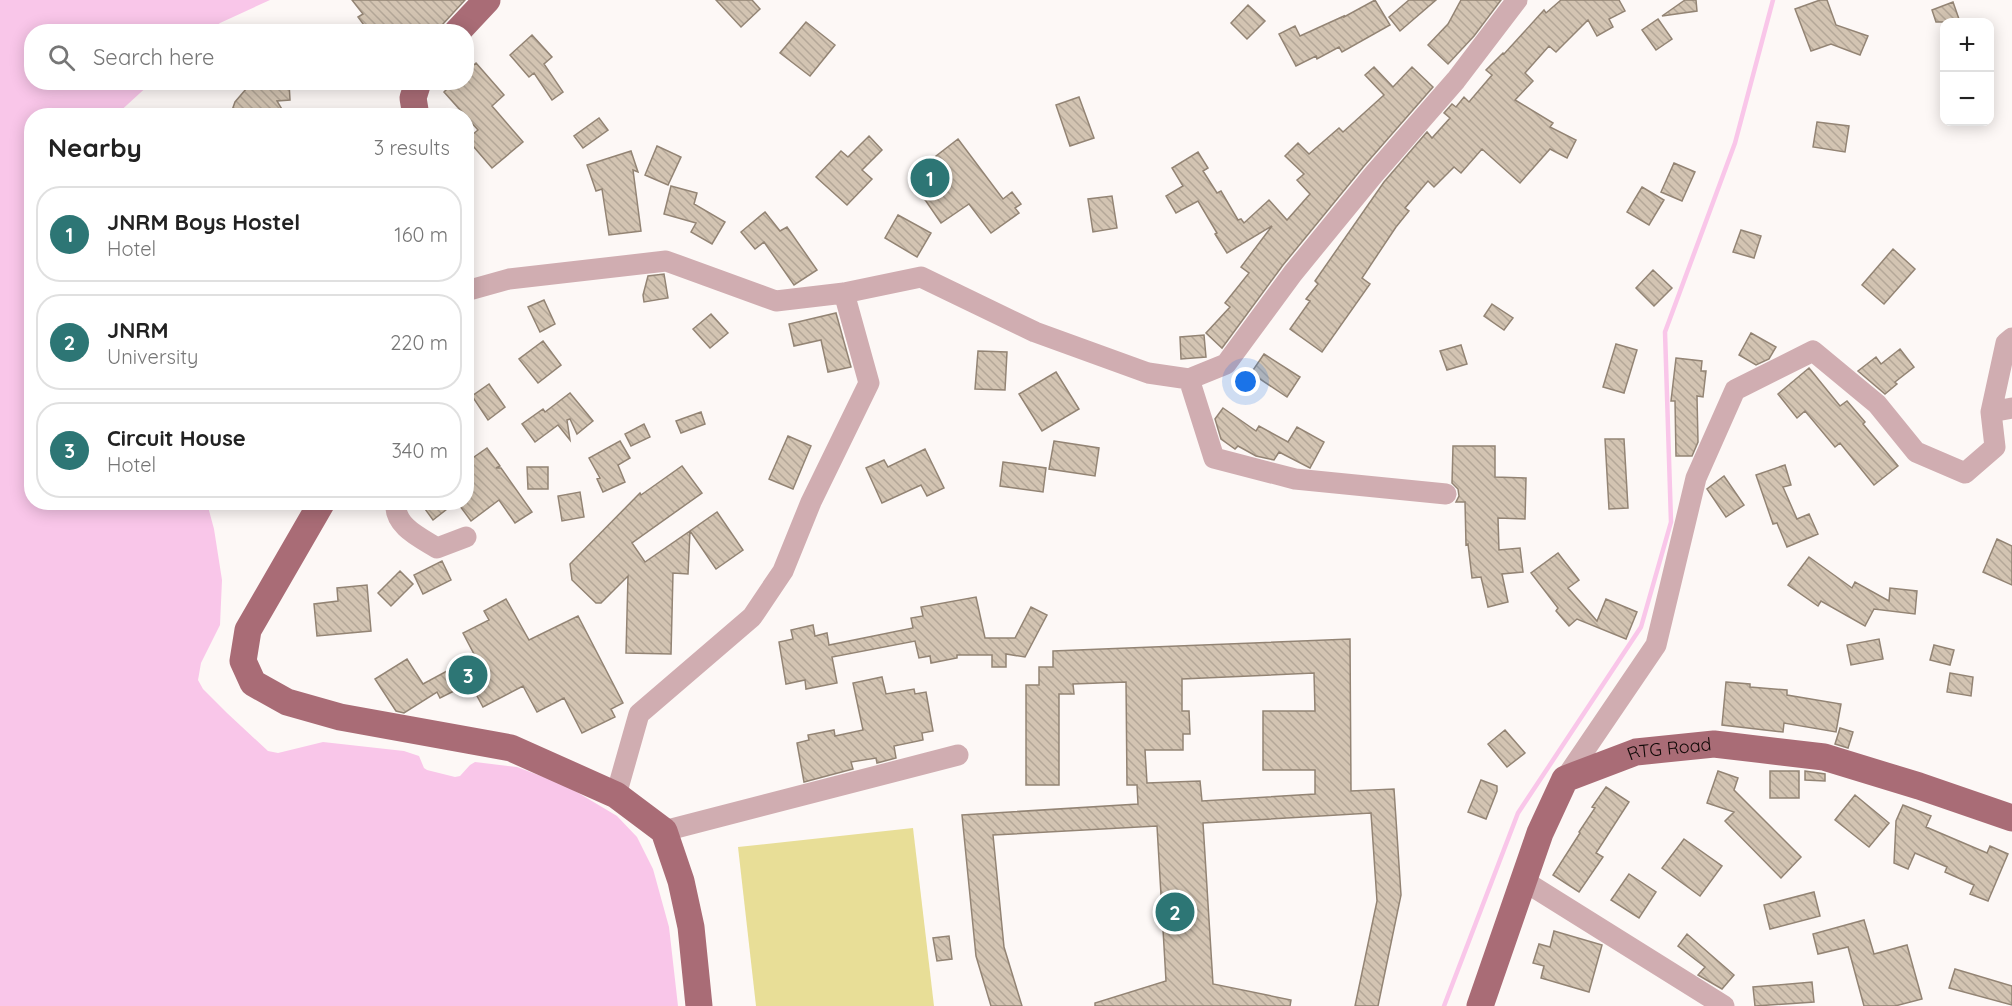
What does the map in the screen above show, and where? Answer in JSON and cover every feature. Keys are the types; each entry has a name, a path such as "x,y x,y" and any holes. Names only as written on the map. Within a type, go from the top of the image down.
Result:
{"main road":[{"path":"464,24 487,0"},
{"path":"415,108 413,98 416,90"},
{"path":"317,510 248,630 243,661 253,683 288,702 340,717 511,748 616,795 664,831 681,881 691,927 699,1006"},
{"name":"RTG Road","path":"1565,779 1636,752 1714,744 1824,757 2012,818"},
{"path":"1480,1006 1540,833 1565,779"}],"street":[{"path":"474,289 508,279 666,261 776,301 844,293 921,277 1035,332 1148,373 1190,379 1226,364 1293,273 1456,80 1517,0"},
{"path":"616,795 639,714 752,616 783,571 811,502 869,383 844,293"},
{"path":"1565,779 1656,645 1696,478 1735,390 1813,351 1877,404 1916,452 1965,473 1995,447 1991,412 2006,343 2012,338"},
{"path":"1190,379 1214,458 1295,479 1446,494"},
{"path":"1991,412 2012,408"},
{"path":"396,510 405,528 437,548 466,537"},
{"path":"664,831 958,755"},
{"path":"1524,881 1724,1006"}],"shaded area":[{"path":"0,0 270,0 219,24 24,24 24,90 143,90 124,108 24,108 24,510 209,510 222,580 220,625 201,663 198,680 203,689 268,751 278,753 323,742 404,751 419,756 427,770 455,777 460,776 475,762 517,767 565,785 617,816 637,837 653,869 669,927 678,1006 0,1006"},
{"path":"913,828 934,1006 756,1006 738,847"}],"building":[{"path":"352,0 465,0 443,24 363,24 358,17 363,14"},
{"path":"716,0 752,0 760,9 741,27"},
{"path":"1375,0 1390,25 1342,52 1339,47 1317,59 1316,56 1296,66 1279,34 1295,26 1300,36 1344,17"},
{"path":"1409,0 1436,0 1400,31 1389,17"},
{"path":"1461,0 1501,0 1474,36 1448,64 1428,45 1448,24"},
{"path":"1561,0 1619,0 1625,11 1609,19 1613,27 1597,36 1588,20 1556,52 1549,46 1525,73 1533,81 1515,100 1553,123 1550,127 1576,140 1567,158 1550,149 1520,183 1482,149 1461,173 1454,167 1434,187 1428,181 1405,208 1409,211 1362,278 1370,284 1322,352 1290,329 1310,301 1306,299 1318,284 1315,281 1384,182 1427,132 1432,138 1450,118 1444,113 1452,104 1456,107 1464,97 1469,102 1492,75 1486,70 1504,54 1544,10 1546,13"},
{"path":"1685,0 1696,0 1697,11 1662,16"},
{"path":"1820,0 1827,0 1836,25 1868,36 1860,55 1831,44 1811,51 1795,9"},
{"path":"1953,2 1959,18 1940,18 1940,22 1936,22 1932,10"},
{"path":"1248,5 1265,21 1247,39 1231,23"},
{"path":"1658,19 1672,39 1656,50 1642,30"},
{"path":"806,22 835,45 810,76 780,53"},
{"path":"532,35 552,57 544,64 563,92 552,100 534,73 529,77 510,55"},
{"path":"476,63 504,95 492,106 523,142 492,168 474,147 474,133 478,130 474,126 474,108 458,108 444,92 446,90 474,90 474,65"},
{"path":"1374,67 1393,87 1412,67 1433,87 1364,166 1283,265 1222,348 1206,333 1230,307 1225,303 1249,273 1241,267 1272,226 1227,253 1198,201 1176,213 1166,196 1183,186 1172,168 1198,152 1208,168 1203,171 1217,193 1221,191 1238,220 1241,219 1244,223 1269,200 1287,220 1310,194 1297,180 1304,174 1285,156 1298,143 1309,154 1339,128 1343,132 1384,95 1365,75"},
{"path":"245,90 289,90 290,100 277,101 281,108 233,108"},
{"path":"1079,97 1094,138 1070,146 1056,105"},
{"path":"599,118 608,130 583,148 574,136"},
{"path":"1817,122 1849,126 1845,152 1813,147"},
{"path":"869,136 882,150 862,170 872,179 847,205 816,177 841,151 848,157"},
{"path":"958,139 1003,199 1012,192 1021,204 1015,208 1019,213 991,233 969,204 941,223 910,178 933,163 931,160"},
{"path":"657,146 681,157 668,185 645,175"},
{"path":"631,151 638,172 633,170 641,231 609,235 602,189 596,191 587,165"},
{"path":"1674,163 1695,172 1682,201 1661,192"},
{"path":"671,186 697,193 694,204 725,222 712,244 691,232 696,223 664,214"},
{"path":"1642,187 1664,200 1649,225 1627,212"},
{"path":"1112,196 1117,228 1093,232 1088,199"},
{"path":"765,212 780,231 787,227 817,270 794,285 764,242 755,249 741,232"},
{"path":"898,215 931,233 917,257 885,238"},
{"path":"1741,230 1761,236 1754,258 1733,252"},
{"path":"1893,249 1915,269 1884,304 1862,285"},
{"path":"1653,270 1672,288 1654,306 1636,288"},
{"path":"664,274 668,298 644,302 643,295 648,276"},
{"path":"544,300 555,324 540,332 528,307"},
{"path":"1492,304 1513,318 1504,330 1484,316"},
{"path":"836,313 851,367 828,372 821,340 794,346 789,324"},
{"path":"711,314 728,333 710,348 693,329"},
{"path":"1751,333 1776,347 1769,359 1756,365 1739,355"},
{"path":"1204,335 1206,357 1181,359 1180,337"},
{"path":"543,341 561,365 538,383 519,359"},
{"path":"1616,344 1637,350 1624,393 1603,387"},
{"path":"1461,345 1467,364 1447,370 1440,351"},
{"path":"1900,349 1914,367 1895,382 1897,384 1885,394 1858,371 1876,357 1881,364"},
{"path":"978,351 1007,352 1005,390 975,389"},
{"path":"1264,354 1300,377 1287,397 1251,373"},
{"path":"1676,358 1702,361 1701,371 1706,371 1703,397 1697,396 1698,442 1692,456 1676,456 1675,401 1671,401"},
{"path":"1809,368 1840,406 1847,401 1898,466 1874,485 1840,443 1835,447 1805,411 1797,418 1778,394"},
{"path":"1056,372 1079,409 1042,431 1019,394"},
{"path":"489,384 505,407 488,420 474,399 474,395"},
{"path":"570,393 593,421 577,434 570,419 567,420 570,440 558,425 535,442 522,424 543,409 545,412"},
{"path":"1223,408 1256,431 1259,426 1288,442 1297,427 1324,442 1310,468 1279,452 1274,460 1256,456 1238,446 1235,449 1221,439 1215,419"},
{"path":"701,412 705,424 681,433 676,421"},
{"path":"644,424 650,437 631,446 625,434"},
{"path":"788,436 811,446 793,489 769,479"},
{"path":"1605,439 1624,439 1628,508 1609,509"},
{"path":"620,441 630,458 618,465 625,482 603,492 597,479 600,478 589,458"},
{"path":"1054,441 1099,448 1095,476 1049,469"},
{"path":"1453,446 1495,446 1495,477 1526,478 1525,519 1498,518 1499,550 1520,548 1523,572 1502,574 1508,602 1488,607 1481,577 1472,578 1468,544 1466,545 1465,502 1456,502 1459,496 1458,489 1452,483"},
{"path":"487,448 500,466 496,468 501,468 532,512 515,523 499,500 471,521 463,510 474,510 474,457"},
{"path":"925,449 944,488 927,496 921,485 882,503 866,468 884,460 888,467"},
{"path":"1003,462 1046,468 1043,492 1000,486"},
{"path":"1785,465 1791,485 1783,487 1797,519 1809,514 1818,534 1787,547 1777,523 1773,524 1756,475"},
{"path":"682,466 702,493 632,543 645,562 690,531 688,574 673,573 671,654 626,653 628,576 601,603 596,603 572,580 570,564 640,493 641,495"},
{"path":"527,467 548,467 548,489 528,489"},
{"path":"1724,476 1744,505 1726,517 1707,489"},
{"path":"580,492 584,517 562,521 558,496"},
{"path":"426,510 446,510 433,520"},
{"path":"717,512 743,550 716,569 690,531"},
{"path":"1997,539 2012,546 2012,585 1983,572"},
{"path":"1558,553 1579,580 1568,588 1597,621 1606,599 1637,612 1626,639 1577,619 1569,626 1556,611 1558,608 1531,573"},
{"path":"1809,557 1852,588 1855,582 1889,601 1890,588 1917,591 1915,614 1874,609 1865,626 1821,601 1818,606 1788,585"},
{"path":"442,561 451,580 423,594 414,575"},
{"path":"400,571 413,584 391,606 378,593"},
{"path":"367,585 371,631 317,636 314,604 338,601 337,588"},
{"path":"976,597 985,638 1015,638 1031,607 1047,615 1025,657 1006,654 1006,667 992,667 992,655 957,655 957,658 931,663 930,656 919,658 915,641 832,657 837,683 806,689 805,680 786,684 779,642 793,639 791,630 813,625 815,636 827,633 829,645 913,628 911,618 923,616 921,607"},
{"path":"506,599 529,640 578,616 623,703 611,709 615,717 582,733 564,698 537,712 523,686 483,707 470,683 440,698 437,692 404,713 396,711 375,679 407,659 423,684 475,656 463,633 489,620 484,611"},
{"path":"1350,639 1351,791 1394,789 1401,895 1378,1006 1355,1006 1377,901 1371,813 1203,823 1213,984 1291,1000 1290,1006 1095,1006 1095,1003 1166,981 1157,826 993,835 1004,947 1022,1006 991,1006 976,956 962,815 1138,804 1137,785 1127,785 1126,682 1073,684 1074,694 1059,694 1059,785 1026,785 1026,685 1039,685 1039,667 1053,667 1053,651","holes":["1314,673 1315,711 1263,711 1263,770 1315,770 1315,794 1202,801 1200,781 1147,783 1145,750 1183,750 1183,734 1190,734 1189,711 1182,711 1182,679"]},
{"path":"1879,639 1883,659 1851,665 1847,645"},
{"path":"1934,645 1954,650 1950,665 1930,660"},
{"path":"1950,673 1973,677 1971,696 1947,692"},
{"path":"882,677 886,694 914,689 915,694 926,692 933,731 922,733 923,740 894,746 896,758 877,763 876,758 851,762 853,769 804,782 797,743 809,740 808,735 834,730 835,736 863,730 853,683"},
{"path":"1726,682 1750,684 1750,687 1787,690 1787,695 1841,704 1836,732 1784,723 1783,732 1722,725"},
{"path":"1840,728 1853,732 1848,748 1835,744"},
{"path":"1505,730 1525,753 1507,767 1488,744"},
{"path":"1718,771 1738,778 1734,790 1801,857 1781,878 1725,821 1734,812 1707,803"},
{"path":"1770,771 1799,771 1799,798 1770,798"},
{"path":"1805,771 1825,774 1825,781 1805,780"},
{"path":"1481,780 1497,786 1486,819 1468,812"},
{"path":"1606,787 1629,802 1596,853 1603,857 1579,892 1553,875"},
{"path":"1855,795 1889,823 1869,847 1835,820"},
{"path":"1903,805 1931,816 1926,827 1987,853 1990,846 2008,854 1988,901 1970,894 1974,885 1945,872 1947,867 1915,853 1908,869 1894,863 1896,821"},
{"path":"1684,839 1722,866 1700,896 1662,868"},
{"path":"1629,874 1656,892 1639,918 1611,900"},
{"path":"1814,892 1820,916 1770,929 1764,905"},
{"path":"1864,920 1874,954 1907,945 1922,999 1895,1006 1864,1006 1848,947 1818,954 1813,934"},
{"path":"1554,931 1602,945 1589,992 1541,978 1544,966 1533,963 1539,944 1550,947"},
{"path":"1687,934 1734,975 1722,989 1698,975 1705,967 1678,946"},
{"path":"949,936 952,959 937,961 933,938"},
{"path":"1955,969 2012,986 2012,1005 1949,988"},
{"path":"1812,982 1814,1002 1755,1006 1753,987"}],"waterway":[{"path":"1444,1006 1518,813 1641,627 1671,522 1665,332 1735,143 1773,0"}],"place":[{"name":"JNRM Boys Hostel","path":"930,178"},
{"name":"Circuit House","path":"468,675"},
{"name":"JNRM","path":"1175,912"}]}
